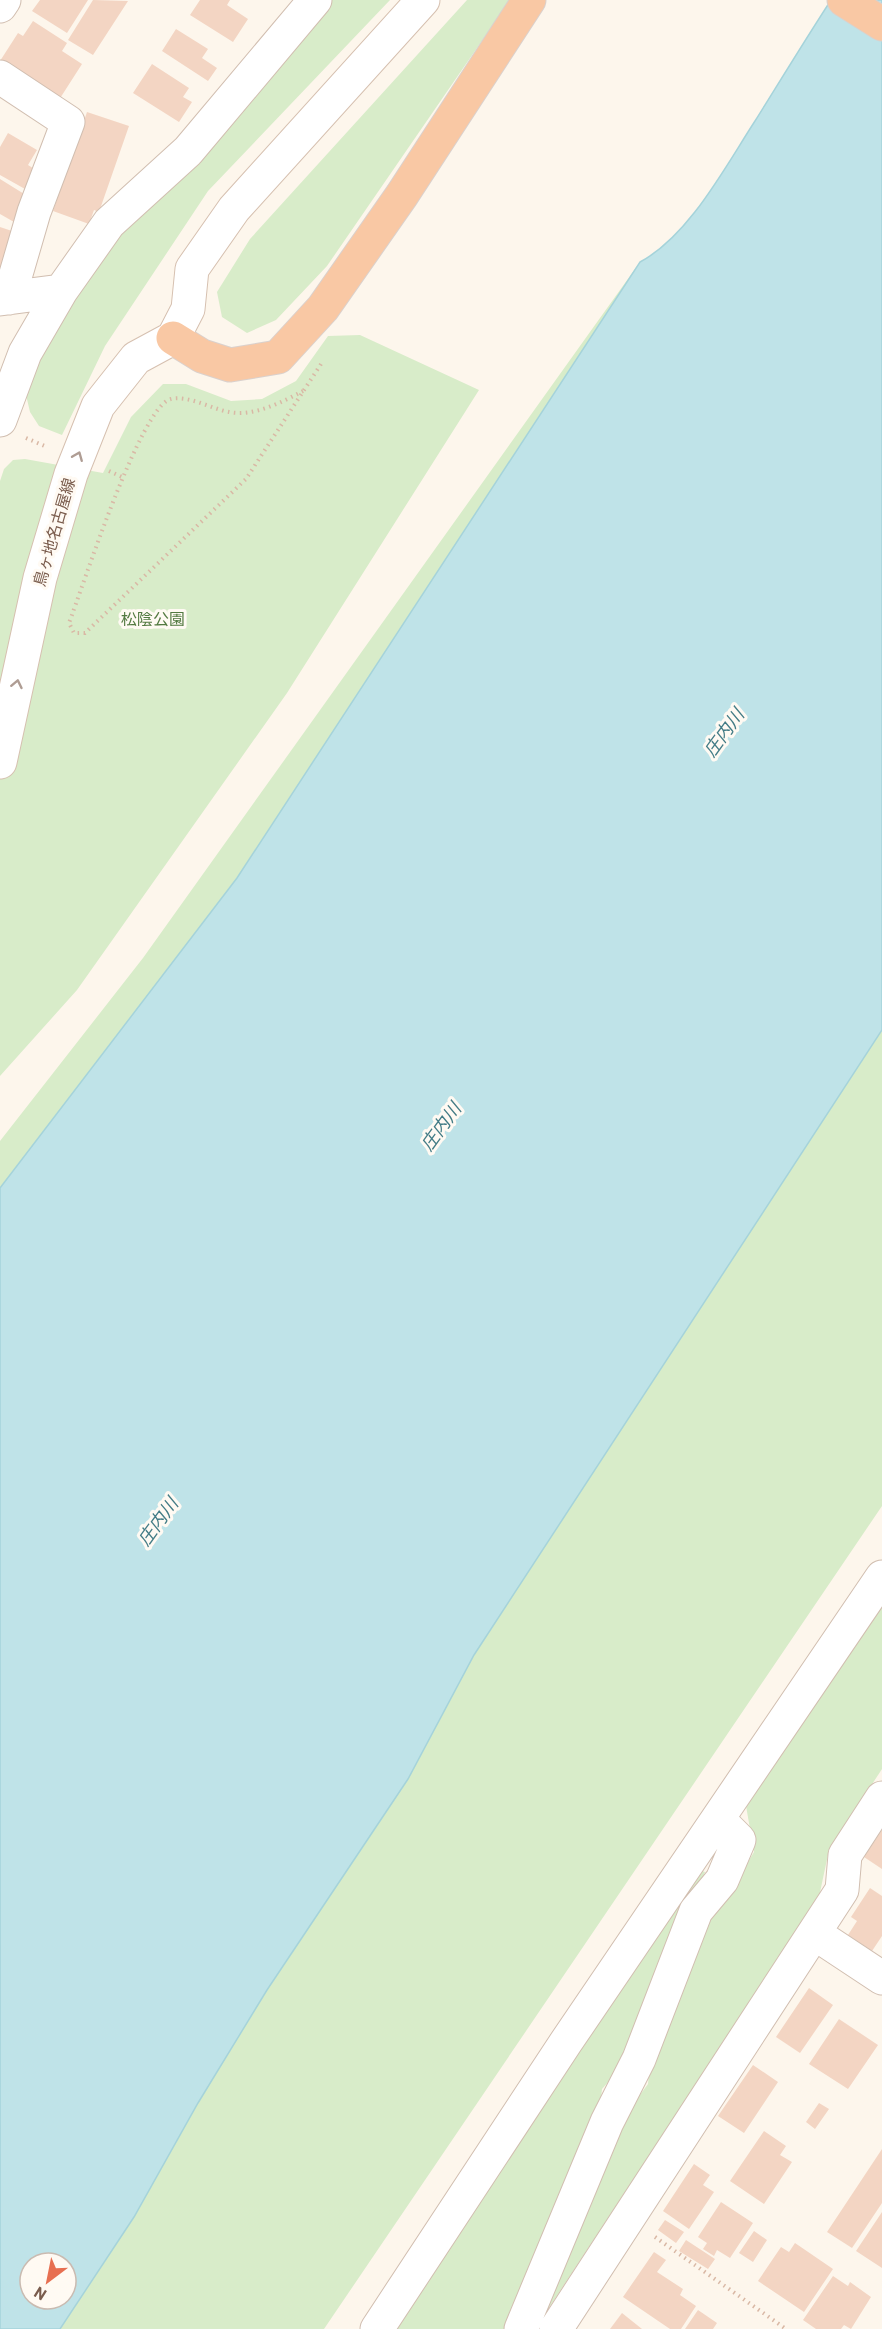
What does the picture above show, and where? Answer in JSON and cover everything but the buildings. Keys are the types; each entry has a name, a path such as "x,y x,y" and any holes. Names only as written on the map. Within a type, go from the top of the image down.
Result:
{"highway":[{"path":"173,338 202,356 230,365 278,357 330,298 402,195 529,0"},
{"path":"844,0 882,24"}],"street":[{"path":"0,6 4,0"},
{"path":"0,420 25,353 61,291 109,223 188,151 315,0"},
{"path":"173,338 188,309 192,269 234,209 423,0"},
{"path":"0,77 68,122 5,298 61,291"},
{"name":"鳥ヶ地名古屋線","path":"0,762 40,578 78,454 98,406 136,357 173,338"},
{"path":"377,2329 566,2042 882,1577"},
{"path":"556,2329 842,1890 845,1855 882,1798"},
{"path":"521,2329 607,2122 639,2059 696,1911 722,1880 739,1840 719,1820"},
{"path":"814,1932 882,1978"}],"path":[{"path":"303,391 246,479 85,633 74,633 69,623 122,477 152,418 171,398 232,413 274,407 303,391"},
{"path":"104,470 122,477"},
{"path":"627,2218 786,2329"}],"green space":[{"path":"332,0 390,0 208,191 105,346 62,435 39,426 30,412 26,395 48,330 113,233 224,126"},
{"path":"467,0 510,0 327,266 276,320 247,333 222,317 217,292 250,239"},
{"path":"640,262 237,878 0,1188 0,1141 143,958"},
{"name":"松陰公園","path":"360,335 479,390 287,693 77,990 0,1076 0,481 4,469 13,460 25,459 103,473 131,417 163,384 186,384 231,401 262,399 296,381 328,336"},
{"path":"882,1030 882,1506 324,2329 60,2329 72,2311 78,2311 78,2302 134,2217 198,2103 267,1990 408,1779 474,1655"},
{"path":"882,1605 882,1769 829,1850 819,1897 535,2329 616,2127 648,2084 650,2060 707,1917 731,1890 754,1852 745,1800"},
{"path":"699,1870 705,1872 631,2056 602,2089 598,2125 508,2329 395,2329"}],"water":[{"name":"庄内川","path":"831,0 882,0 882,1030 474,1655 408,1779 267,1990 198,2103 134,2217 78,2302 78,2251 18,2251 18,2311 72,2311 60,2329 0,2329 0,1188 237,878 640,262 658,250 690,218 731,159"}]}
